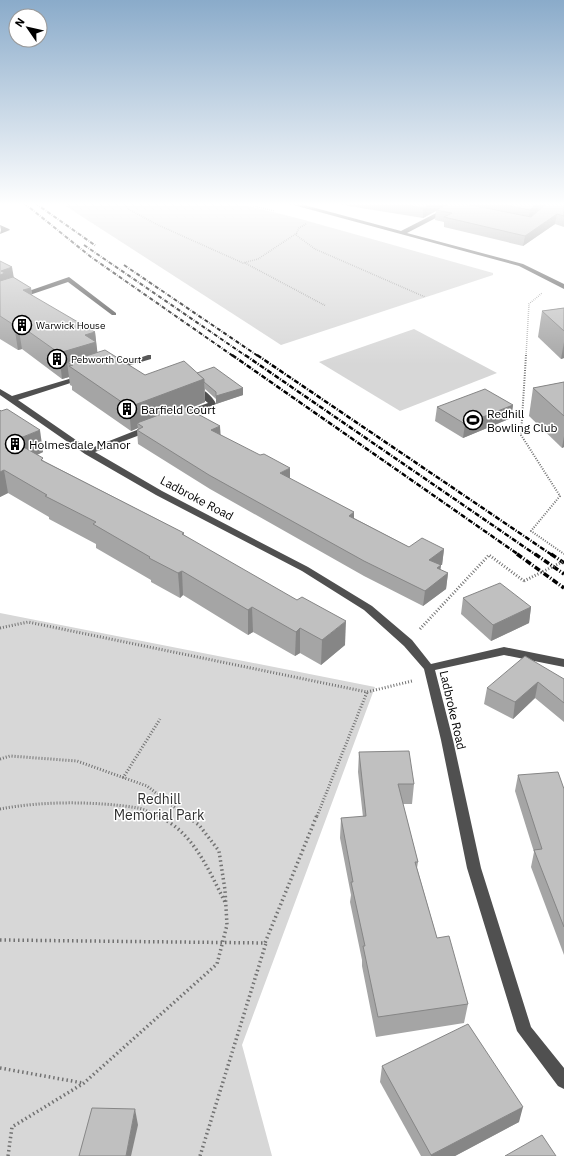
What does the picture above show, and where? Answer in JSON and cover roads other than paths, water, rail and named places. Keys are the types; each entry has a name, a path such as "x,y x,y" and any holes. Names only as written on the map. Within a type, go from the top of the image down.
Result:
{"street":[{"path":"493,257 522,265 564,287"},
{"path":"0,303 69,279 114,314"},
{"path":"102,371 148,357"},
{"path":"11,399 87,376"},
{"path":"174,419 212,404 212,402 190,384"},
{"name":"Ladbroke Road","path":"0,391 88,452 160,493 311,573 368,608 408,643 431,672 474,868 525,1031 564,1081"},
{"path":"88,452 159,424"},
{"path":"431,672 504,650 564,663"}],"railway":[{"path":"91,257 233,356"},
{"path":"101,257 246,356"},
{"path":"124,265 258,356"},
{"path":"232,355 519,555"},
{"path":"245,355 536,555"},
{"path":"257,355 552,555"},
{"path":"517,554 564,588"},
{"path":"535,554 564,574"},
{"path":"551,554 564,563"}],"place":[{"name":"Warwick House","path":"22,325"},
{"name":"Pebworth Court","path":"57,359"},
{"name":"Barfield Court","path":"127,409"},
{"name":"Redhill Bowling Club","path":"473,420"},
{"name":"Holmesdale Manor","path":"15,444"}],"park label":[{"name":"Redhill Memorial Park","path":"159,808"}]}
